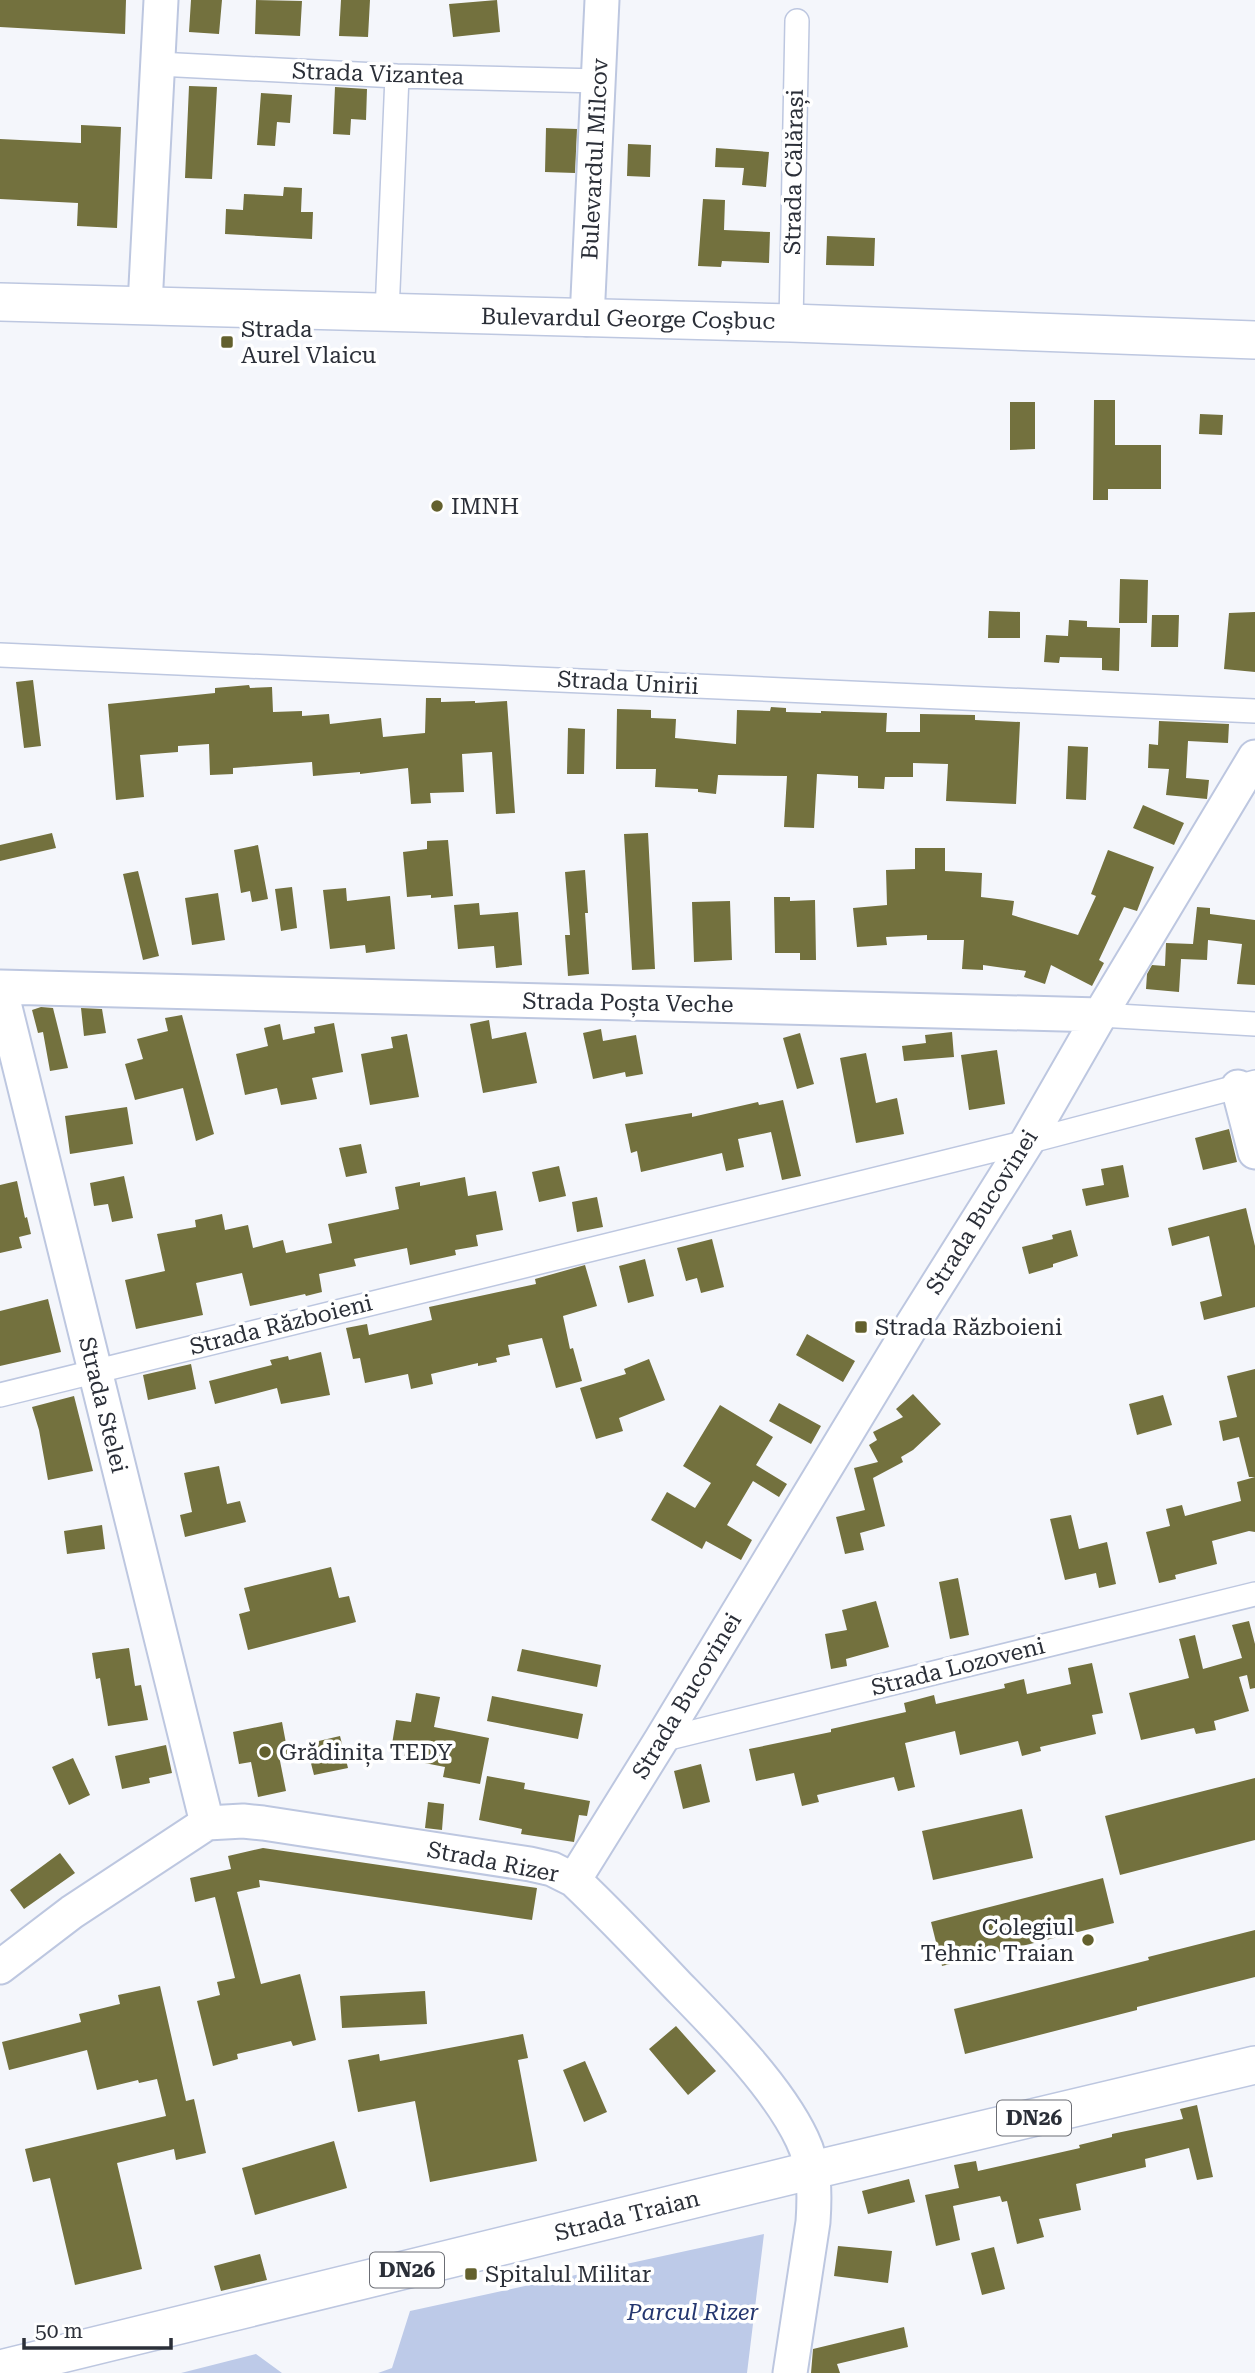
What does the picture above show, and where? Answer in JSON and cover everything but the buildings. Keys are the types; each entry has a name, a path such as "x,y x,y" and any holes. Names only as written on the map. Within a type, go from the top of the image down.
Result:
{"main road":[{"name":"Bulevardul George Coșbuc","path":"0,302 791,323 1255,340"},
{"name":"Strada Traian","path":"0,2369 813,2170 1255,2066"}],"street":[{"path":"145,305 161,0"},
{"name":"Bulevardul Milcov","path":"587,318 602,0"},
{"name":"Strada Călărași","path":"791,323 797,21"},
{"name":"Strada Vizantea","path":"158,64 397,76 599,81"},
{"path":"387,313 397,76"},
{"name":"Strada Unirii","path":"0,655 1255,711"},
{"name":"Strada Bucovinei","path":"574,1880 912,1325 1027,1142 1255,757"},
{"name":"Strada Poșta Veche","path":"0,987 1100,1015 1255,1024"},
{"name":"Strada Stelei","path":"0,987 207,1823"},
{"path":"1247,1084 1255,1152"},
{"name":"Strada Războieni","path":"0,1395 1027,1142 1247,1084"},
{"name":"Strada Lozoveni","path":"661,1740 1255,1594"},
{"name":"Strada Rizer","path":"207,1823 243,1821 334,1833 530,1864 552,1869 574,1880 697,2005 744,2057 791,2119 803,2140 813,2170 813,2222 790,2373"},
{"path":"0,1966 72,1912 207,1823"}],"green space":[{"name":"Parcul Rizer","path":"764,2234 747,2373 378,2373 392,2368 410,2311"},
{"path":"256,2354 282,2373 181,2373"}],"place":[{"name":"Strada Aurel Vlaicu","path":"227,342"},
{"name":"IMNH","path":"437,506"},
{"name":"Strada Războieni","path":"861,1327"},
{"name":"Grădinița TEDY","path":"265,1752"},
{"name":"Colegiul Tehnic Traian","path":"1088,1940"},
{"name":"Spitalul Militar","path":"471,2274"}]}
